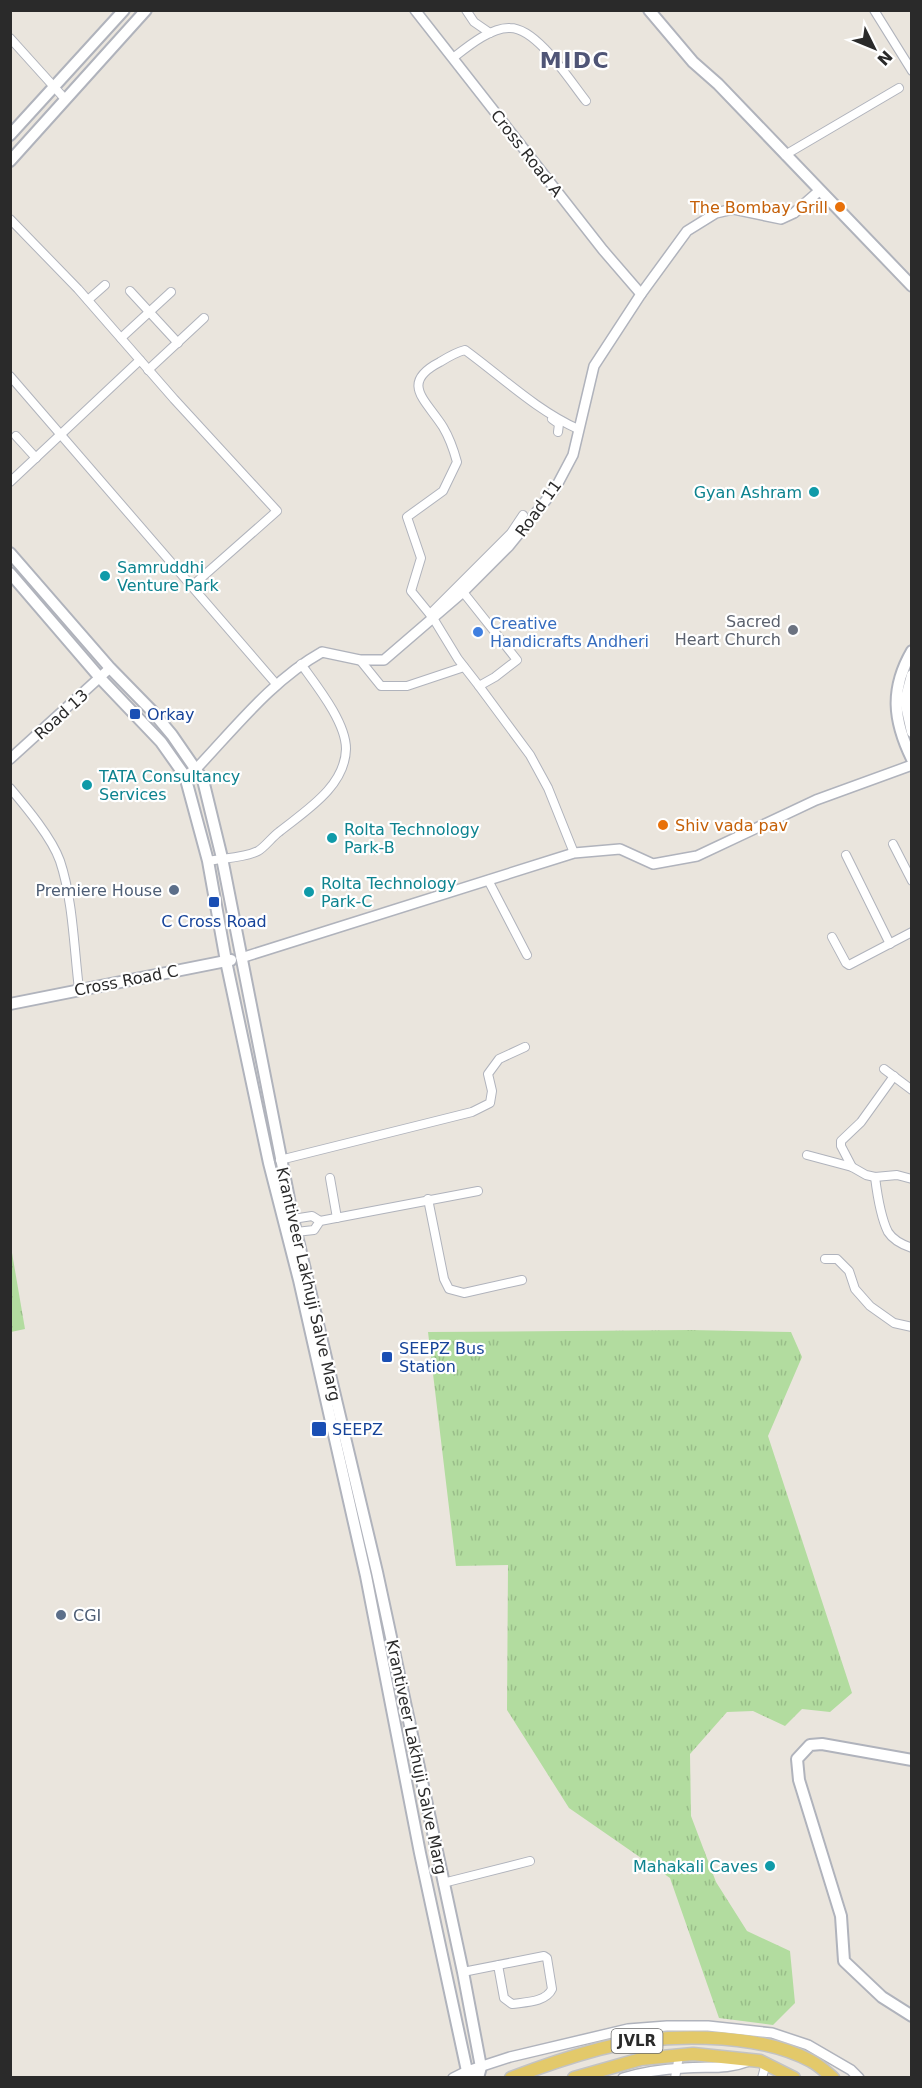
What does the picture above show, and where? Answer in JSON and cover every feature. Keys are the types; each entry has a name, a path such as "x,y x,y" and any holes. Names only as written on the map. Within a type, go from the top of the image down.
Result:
{"main road":[{"path":"10,135 124,10"},
{"path":"10,161 143,12"},
{"path":"653,12 693,62 718,84 819,191 910,281"},
{"name":"Krantiveer Lakhuji Salve Marg","path":"10,553 110,668 152,711 172,735 203,780 222,858 280,1160 377,1572 463,1972 475,2073"},
{"name":"Krantiveer Lakhuji Salve Marg","path":"10,573 101,679 161,742 185,776 208,861 226,961 270,1163 366,1575 420,1853 475,2073"},
{"path":"912,651 897,688 895,710 903,741 912,759"},
{"path":"912,675 905,700 912,732"},
{"name":"Cross Road C","path":"10,1004 241,958"},
{"path":"366,1575 377,1572"},
{"path":"912,1760 822,1744 810,1746 797,1760 799,1779 841,1916 844,1960 882,1997 912,2016"},
{"name":"JVLR","path":"511,2078 600,2048 637,2041 712,2038 768,2044 811,2061 833,2078"},
{"name":"JVLR","path":"574,2078 640,2059 693,2054 766,2063 794,2078"}],"street":[{"name":"Cross Road A","path":"415,10 603,250 641,294"},
{"path":"466,10 474,22 490,33"},
{"path":"874,10 912,71"},
{"path":"453,58 469,45 490,33 509,27 526,31 554,60 586,101"},
{"path":"10,38 65,99"},
{"path":"785,155 899,88"},
{"name":"Road 11","path":"185,776 196,769 277,685 301,664 322,652 360,660 384,660 431,616 463,592 509,546 555,489 573,455 594,366 641,294 687,231 716,213 733,208 781,219 794,213 819,191"},
{"path":"10,219 88,300 148,370 277,511 192,586"},
{"path":"88,300 105,285"},
{"path":"130,291 178,343"},
{"path":"121,338 171,292"},
{"path":"148,370 204,318"},
{"path":"574,853 548,788 530,755 464,667 431,616 411,593 421,558 407,518 443,491 457,462 444,429 418,391 418,381 426,369 464,350 497,377 565,423 578,429"},
{"path":"10,482 140,360"},
{"path":"10,376 277,685"},
{"path":"497,377 495,380 557,423 558,432"},
{"path":"16,436 36,458"},
{"path":"431,616 513,531 523,515"},
{"path":"463,592 517,660 479,686"},
{"path":"360,660 381,686 407,686 464,667"},
{"path":"208,861 259,850 317,801 334,783 344,765 346,746 335,713 301,664"},
{"name":"Road 13","path":"10,759 101,679 110,668"},
{"path":"241,958 574,853 620,849 653,864 697,856 816,800 912,765"},
{"path":"10,788 37,821 59,859 68,901 79,989"},
{"path":"893,844 912,881"},
{"path":"846,855 890,944"},
{"path":"488,880 527,955"},
{"path":"832,937 849,965 912,932"},
{"path":"280,1160 472,1112 490,1103 492,1091 488,1074 499,1059 525,1047"},
{"path":"884,1069 912,1090"},
{"path":"852,1167 841,1146 841,1141 861,1122 894,1076"},
{"path":"807,1155 852,1167 866,1175 875,1177 897,1175 912,1179"},
{"path":"875,1177 889,1234 902,1245 912,1248"},
{"path":"330,1178 337,1218"},
{"path":"293,1219 312,1216 320,1221 478,1191"},
{"path":"428,1199 444,1279 449,1289 464,1293 522,1280"},
{"path":"296,1232 314,1230 320,1221"},
{"path":"825,1259 837,1259 849,1271 855,1289 870,1306 894,1323 912,1327"},
{"path":"443,1883 530,1861"},
{"path":"463,1972 498,1965 545,1956 551,1992 544,1998 512,2004 508,2002 504,1998 498,1965"},
{"path":"453,2078 475,2073 510,2057 628,2029 667,2026 708,2026 772,2033 808,2045 859,2078"},
{"path":"676,2073 679,2056"},
{"path":"623,2078 638,2073 676,2073 733,2067 752,2060"},
{"path":"762,2078 766,2063"}],"green space":[{"path":"11,1247 25,1329 10,1332"},
{"path":"691,1330 791,1332 802,1357 768,1436 852,1693 830,1712 802,1709 785,1726 753,1711 727,1712 690,1754 691,1816 716,1882 747,1931 790,1951 795,2003 773,2025 719,2018 670,1878 569,1808 507,1710 508,1565 456,1566 428,1332"}],"place":[{"name":"The Bombay Grill","path":"840,207"},
{"name":"Gyan Ashram","path":"814,492"},
{"name":"Samruddhi Venture Park","path":"105,576"},
{"name":"Sacred Heart Church","path":"793,630"},
{"name":"Creative Handicrafts Andheri","path":"478,632"},
{"name":"Orkay","path":"135,714"},
{"name":"TATA Consultancy Services","path":"87,785"},
{"name":"Shiv vada pav","path":"663,825"},
{"name":"Rolta Technology Park-B","path":"332,838"},
{"name":"Premiere House","path":"174,890"},
{"name":"Rolta Technology Park-C","path":"309,892"},
{"name":"C Cross Road","path":"214,902"},
{"name":"SEEPZ Bus Station","path":"387,1357"},
{"name":"SEEPZ","path":"319,1429"},
{"name":"CGI","path":"61,1615"},
{"name":"Mahakali Caves","path":"770,1866"}],"district":[{"name":"MIDC","path":"575,60"}]}
